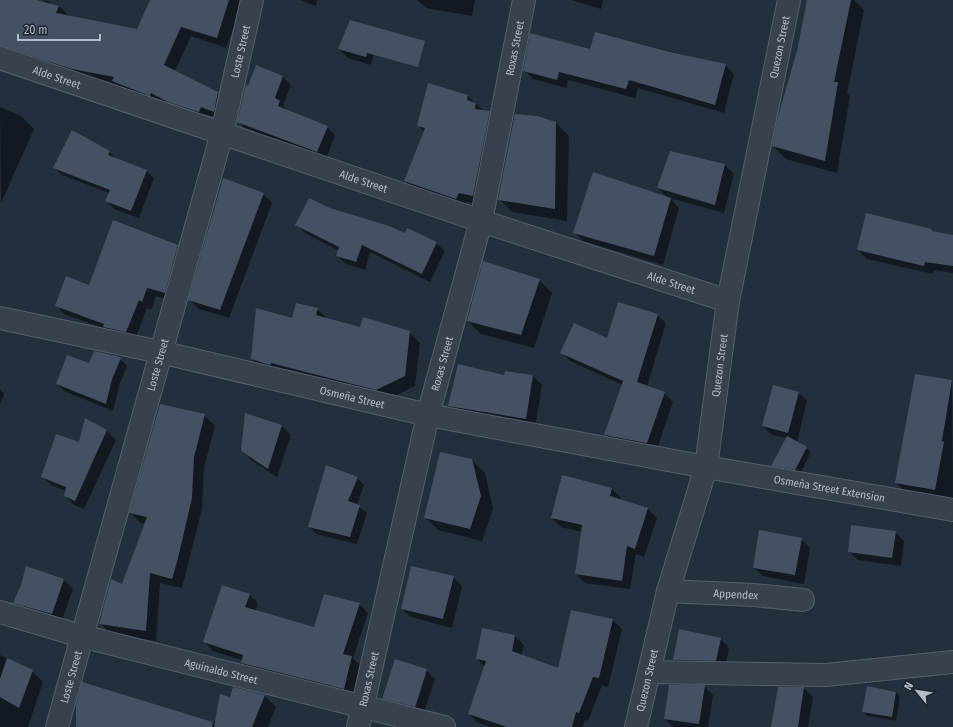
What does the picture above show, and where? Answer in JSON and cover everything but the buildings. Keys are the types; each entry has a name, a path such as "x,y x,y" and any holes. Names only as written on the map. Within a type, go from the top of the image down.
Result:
{"street":[{"name":"Loste Street","path":"57,727 81,636 222,133 252,0"},
{"name":"Roxas Street","path":"358,727 364,706 428,415 481,221 524,0"},
{"name":"Quezon Street","path":"636,727 668,591 706,467 728,301 789,0"},
{"name":"Alde Street","path":"0,58 481,221 728,301"},
{"name":"Osmeña Street","path":"0,318 160,352 428,415 706,467"},
{"name":"Osmeña Street Extension","path":"706,467 953,510"},
{"name":"Appendex","path":"668,591 754,595 803,600"},
{"name":"Aguinaldo Street","path":"0,612 81,636 444,727"},
{"path":"649,672 826,674 953,662"}]}
